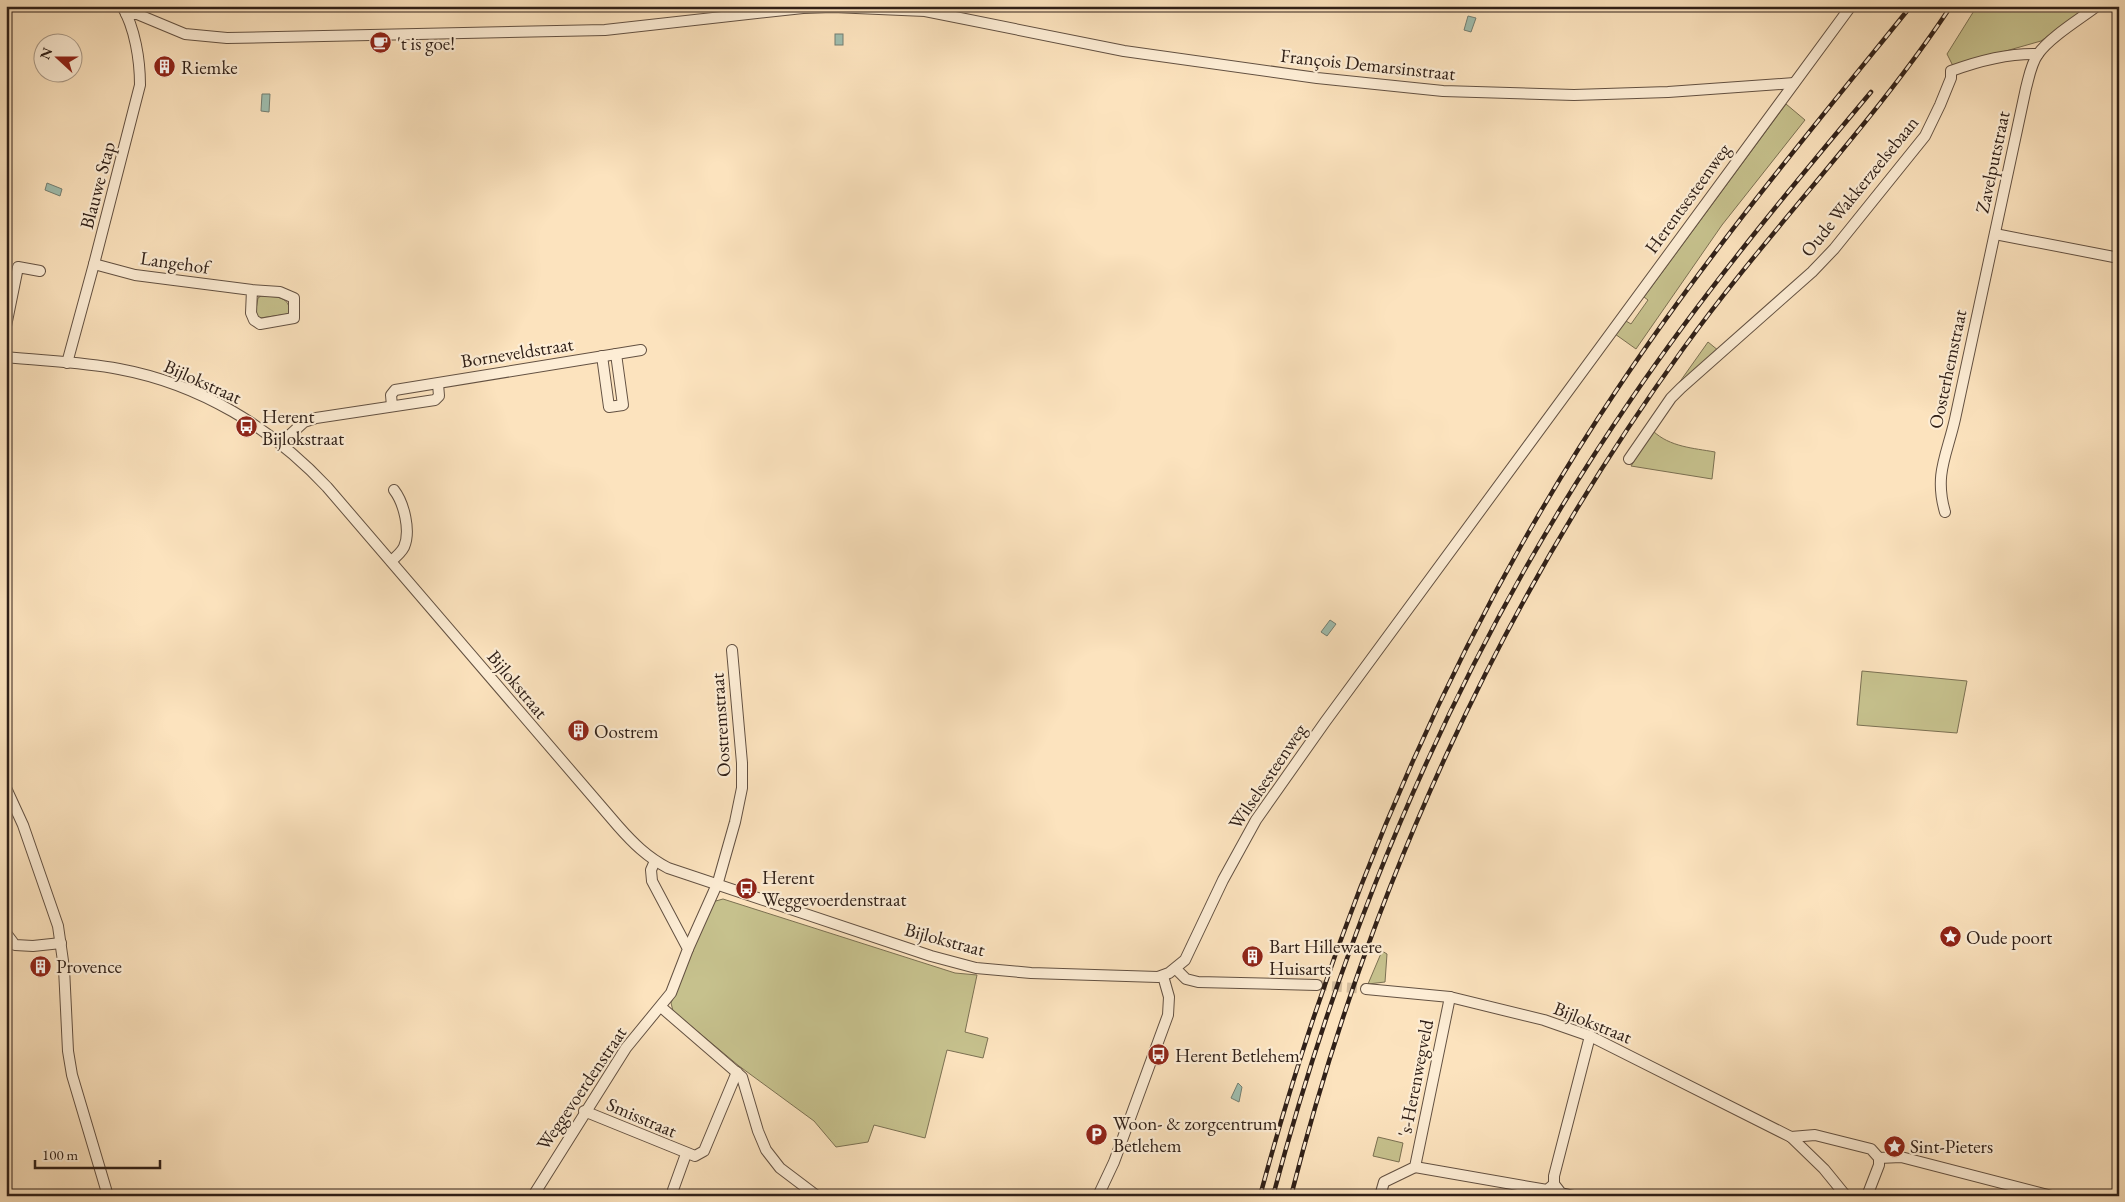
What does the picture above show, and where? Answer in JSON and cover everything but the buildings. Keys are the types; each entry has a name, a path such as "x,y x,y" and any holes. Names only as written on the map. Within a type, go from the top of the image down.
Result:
{"street":[{"name":"Herentsesteenweg","path":"1552,411 1851,6"},
{"name":"Zavelputstraat","path":"2097,6 2054,39 2038,54 2026,88 1995,234 2099,253 2116,258"},
{"name":"François Demarsinstraat","path":"124,10 192,36 227,38 605,30 803,8 833,7 903,10 942,14 1124,51 1317,78 1443,91 1574,95 1671,92 1794,83"},
{"name":"Blauwe Stap","path":"67,363 140,85 138,62 124,10"},
{"name":"Oude Wakkerzeelsebaan","path":"1629,459 1671,398 1812,272 1834,249 1925,136 1938,111 1951,78 1951,71 1990,60 2025,54 2038,54"},
{"name":"Oosterhemstraat","path":"1945,512 1940,491 1940,473 1956,419 1995,234"},
{"name":"Langehof","path":"94,264 135,275 280,292 294,298 294,318 260,324 254,320 251,313 252,290"},
{"path":"6,326 18,267 40,271"},
{"name":"Borneveldstraat","path":"392,406 391,395 395,390 641,350"},
{"name":"Borneveldstraat","path":"602,356 609,407 623,405 616,354"},
{"name":"Bijlokstraat","path":"6,357 120,369 180,387 232,411 281,443 327,487 634,845 655,861 717,885 931,956 976,968 1031,973 1147,978 1163,976"},
{"name":"Borneveldstraat","path":"281,443 304,422 316,418 435,400 439,396 438,384"},
{"name":"Wilselsesteenweg","path":"1163,976 1176,969 1190,953 1222,880 1256,820 1325,722 1552,411"},
{"path":"391,561 402,551 407,532 401,504 394,490"},
{"name":"Oostremstraat","path":"717,885 735,822 742,788 742,763 732,650"},
{"path":"6,788 24,825 58,926 64,968 68,1051 72,1075 108,1196"},
{"path":"655,861 651,870 652,881 688,949"},
{"name":"Weggevoerdenstraat","path":"532,1196 626,1048 661,1007 670,993 717,885"},
{"path":"6,933 15,945 33,946 60,943"},
{"path":"1176,969 1186,979 1198,982 1317,985"},
{"path":"1098,1196 1114,1162 1168,1015 1169,997 1163,976"},
{"name":"Bijlokstraat","path":"1366,989 1450,996 1544,1020 1590,1036 1791,1138 1824,1169 1846,1196"},
{"name":"'s-Herenwegveld","path":"1415,1167 1450,996"},
{"path":"661,1007 742,1077 758,1131 766,1150 780,1168 812,1194"},
{"path":"1574,1196 1561,1193 1554,1184 1554,1176 1590,1036"},
{"name":"Smisstraat","path":"584,1112 695,1156 704,1152 737,1072"},
{"path":"1791,1138 1815,1135 1871,1149 1879,1158 1879,1165 1867,1196"},
{"name":"Smisstraat","path":"675,1196 673,1190 686,1154"},
{"path":"1879,1158 1900,1157 2052,1196"},
{"path":"1380,1196 1384,1182 1415,1167 1547,1190 1554,1184"}],"shaded area":[{"path":"1977,6 2090,6 2041,41 1953,66 1947,54"},
{"path":"1468,16 1476,18 1471,32 1464,30"},
{"path":"835,34 843,34 843,45 835,45"},
{"path":"262,94 270,94 269,112 261,111"},
{"path":"1786,104 1805,120 1722,225 1636,349 1615,334 1626,321 1631,324 1648,300 1644,297"},
{"path":"47,183 62,189 60,196 45,190"},
{"path":"261,296 284,299 290,311 288,314 260,318 255,315 258,298"},
{"path":"1708,342 1719,351 1674,390"},
{"path":"1653,431 1674,444 1715,452 1712,479 1631,466"},
{"path":"1330,620 1336,624 1327,636 1321,632"},
{"path":"1862,671 1967,681 1957,733 1857,725"},
{"path":"723,899 955,973 977,975 965,1032 988,1038 983,1058 947,1050 925,1138 874,1125 868,1142 836,1147 814,1121 739,1066 673,1011 671,1003 712,902"},
{"path":"1382,951 1387,954 1385,982 1368,984"},
{"path":"1238,1083 1242,1087 1239,1102 1231,1098"},
{"path":"1378,1137 1403,1143 1399,1162 1373,1156"}],"tunnel":[{"path":"1317,985 1366,989"}],"railway":[{"path":"1260,1196 1291,1089 1325,984 1364,880 1406,777 1453,676 1503,578 1558,482 1652,339 1760,194 1911,6"},
{"path":"1291,1196 1322,1083 1359,971 1400,861 1447,754 1498,648 1555,546 1616,446 1683,349 1749,263 1887,94 1951,6"},
{"path":"1273,1196 1303,1090 1338,985 1376,882 1418,781 1465,682 1516,585 1571,491 1632,398 1688,319 1748,242 1871,92"}],"place":[{"name":"'t is goe!","path":"381,43"},
{"name":"Riemke","path":"165,67"},
{"name":"Herent Bijlokstraat","path":"246,427"},
{"name":"Oostrem","path":"578,731"},
{"name":"Herent Weggevoerdenstraat","path":"746,888"},
{"name":"Oude poort","path":"1950,937"},
{"name":"Bart Hillewaere Huisarts","path":"1253,957"},
{"name":"Provence","path":"40,966"},
{"name":"Herent Betlehem","path":"1159,1055"},
{"name":"Woon- & zorgcentrum Betlehem","path":"1097,1134"},
{"name":"Sint-Pieters","path":"1894,1146"}]}
